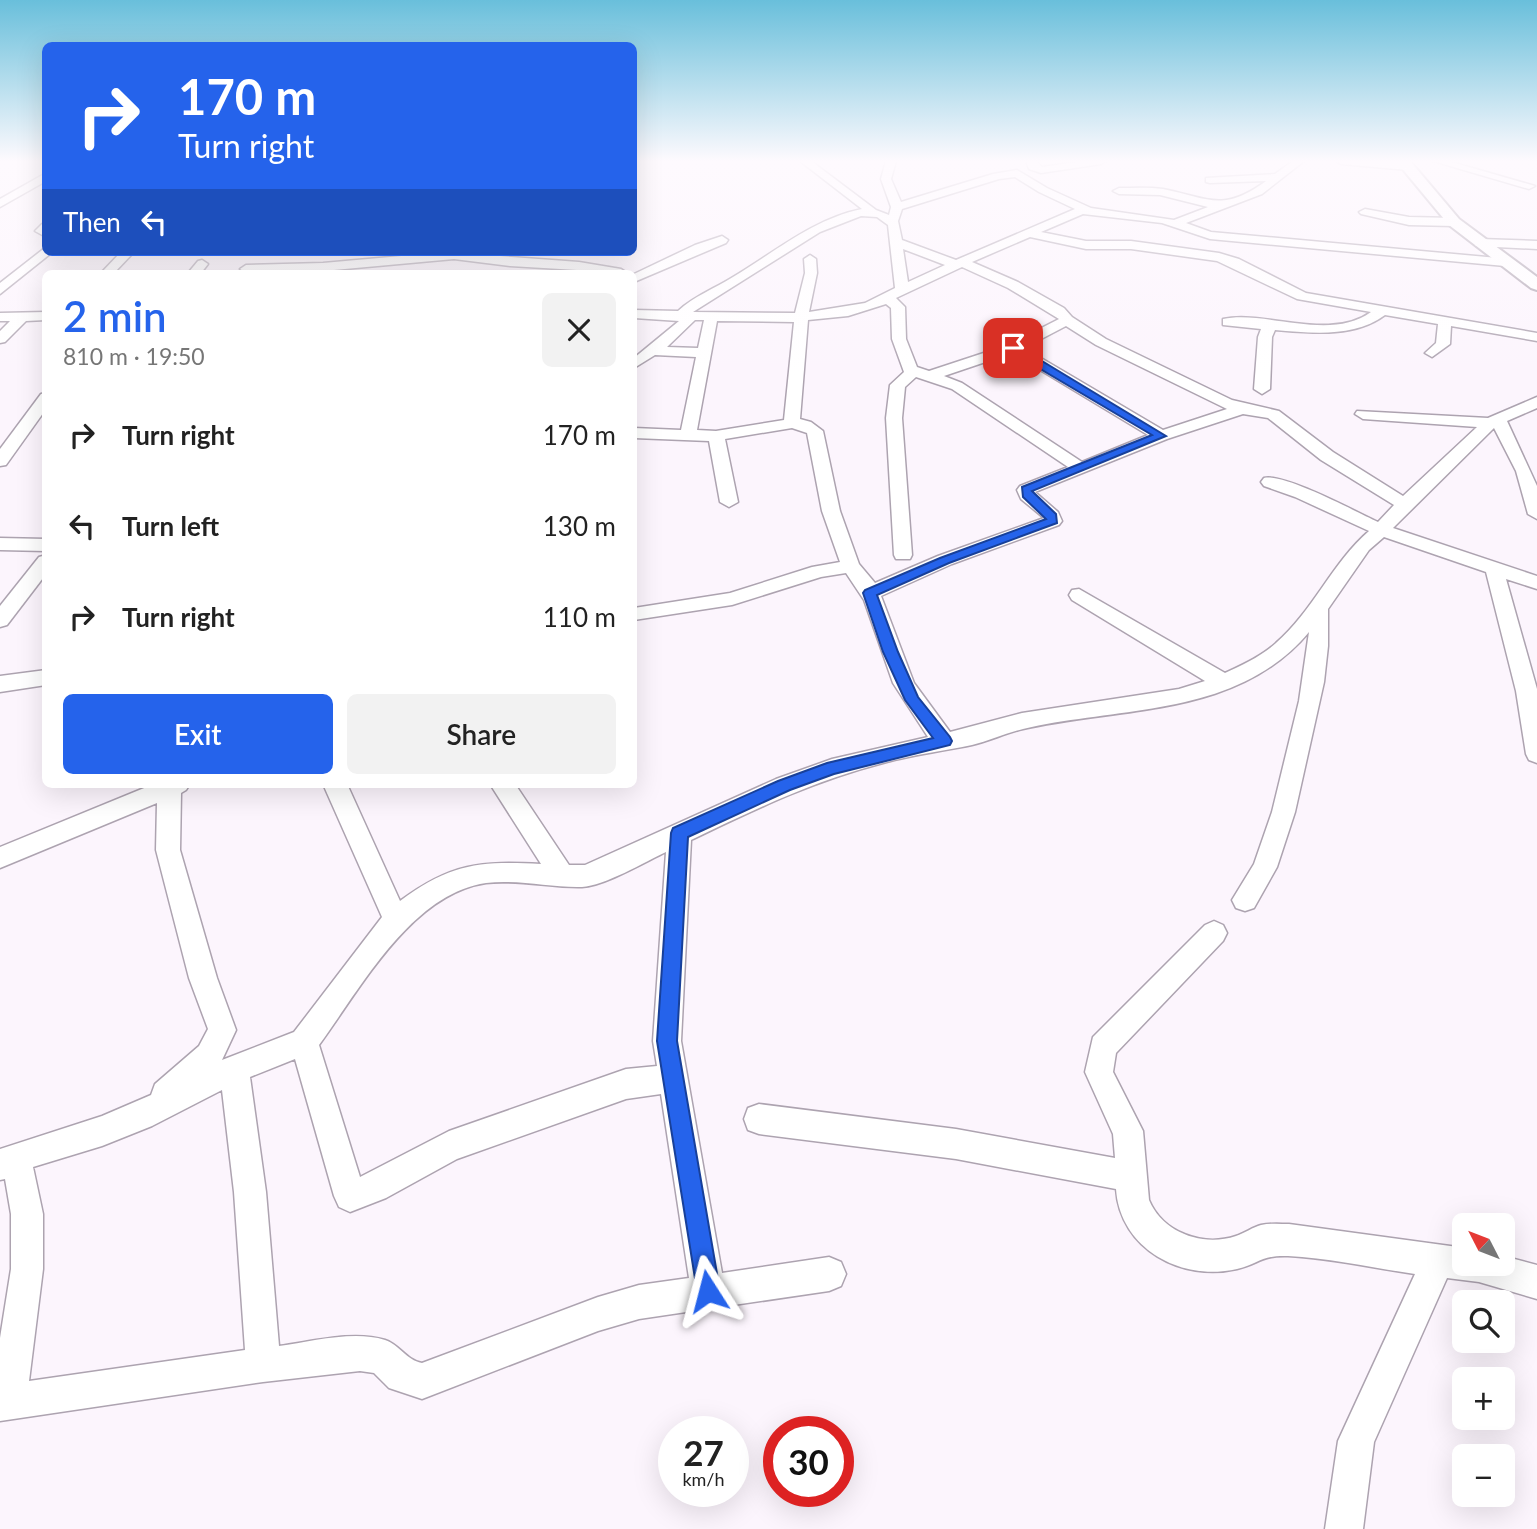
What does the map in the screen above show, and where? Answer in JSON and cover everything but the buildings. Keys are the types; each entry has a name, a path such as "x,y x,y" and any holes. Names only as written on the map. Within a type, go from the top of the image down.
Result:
{"main road":[{"path":"1467,232 1537,285"}],"street":[{"path":"637,363 685,317 698,299 738,280 810,232"},
{"path":"894,232 902,290"},
{"path":"637,314 801,318 848,312 887,298 1037,232"},
{"path":"1203,232 1504,262"},
{"path":"1033,234 1075,243 1131,245 1219,257 1235,262 1301,296 1537,337"},
{"path":"637,277 657,270 706,244 722,240"},
{"path":"896,242 1013,285 1059,311 1067,320 1101,342 1242,409 1273,414 1326,456 1404,504"},
{"path":"1480,243 1537,244"},
{"path":"0,290 42,254"},
{"path":"110,270 124,256"},
{"path":"245,270 257,256"},
{"path":"320,270 428,256"},
{"path":"473,256 603,270"},
{"path":"792,423 801,318 811,273 810,259"},
{"path":"887,298 898,307 900,339 911,370 907,379 897,388 899,396 894,418 903,555"},
{"path":"1228,322 1326,330 1368,321 1384,309"},
{"path":"0,317 42,316"},
{"path":"0,339 22,317"},
{"path":"688,436 711,318"},
{"path":"930,376 1013,348 1067,320"},
{"path":"1432,354 1443,344 1445,320"},
{"path":"1262,389 1265,337 1269,327"},
{"path":"1013,348 1161,436"},
{"path":"652,351 704,353"},
{"path":"911,370 957,386 1080,468"},
{"path":"829,1273 639,1303 598,1314 422,1381 401,1376 383,1357 360,1354 4,1402 27,1269 27,1214 8,1161 102,1131 234,1069 304,1042 396,919 430,893 464,877 489,872 585,876 784,785 832,768 975,736 996,728 1052,715 1181,697 1224,682 1283,649 1318,608 1363,546 1404,504 1494,421 1537,401"},
{"path":"0,461 42,403"},
{"path":"870,593 944,561 1053,521 1052,516 1027,495 1026,490 1161,436 1242,409"},
{"path":"1363,414 1494,421"},
{"path":"1494,421 1524,471 1537,514"},
{"path":"637,433 716,436 792,423 805,425 815,431 831,511 845,545 850,566"},
{"path":"716,436 729,502"},
{"path":"1270,482 1301,493 1381,530 1537,583"},
{"path":"0,544 42,545"},
{"path":"0,620 42,566"},
{"path":"637,614 732,599 819,571 850,566 859,572 870,593 912,700 944,741"},
{"path":"1494,567 1527,691 1537,754"},
{"path":"1079,595 1224,682"},
{"path":"1245,901 1259,881 1280,827 1317,671 1320,634 1318,608"},
{"path":"0,684 42,678"},
{"path":"0,859 172,788"},
{"path":"141,1115 209,1056 222,1030 203,978 168,850 174,788"},
{"path":"337,788 396,919"},
{"path":"505,788 562,875"},
{"path":"679,833 667,1041 708,1291"},
{"path":"1214,933 1103,1047 1098,1072 1128,1131 1133,1201 1142,1222 1164,1242 1191,1256 1237,1253 1261,1241 1289,1240 1479,1266 1537,1282"},
{"path":"304,1042 350,1196 374,1187 449,1146 626,1084 673,1077"},
{"path":"234,1069 250,1192 263,1365"},
{"path":"759,1119 957,1144 1130,1176"},
{"path":"1344,1529 1356,1441 1438,1261"}],"route":[{"path":"708,1291 667,1041 679,833 784,785 832,768 944,741 912,700 870,593 944,561 1042,527 1053,521 1052,516 1027,495 1026,490 1161,436 1013,348"}]}
